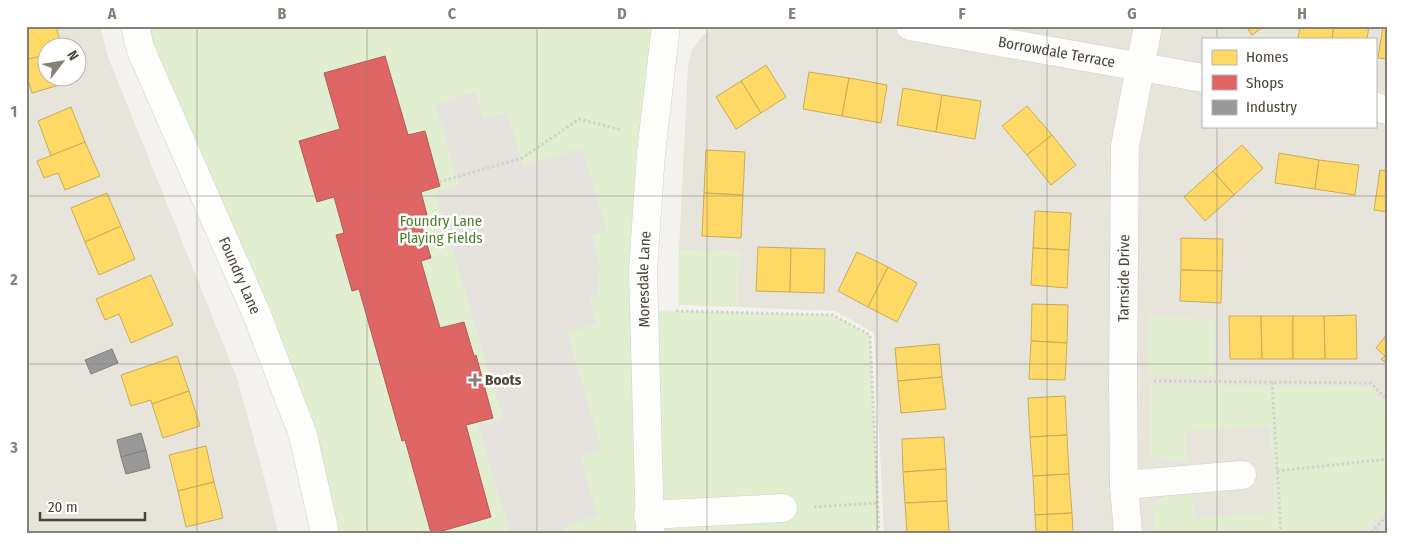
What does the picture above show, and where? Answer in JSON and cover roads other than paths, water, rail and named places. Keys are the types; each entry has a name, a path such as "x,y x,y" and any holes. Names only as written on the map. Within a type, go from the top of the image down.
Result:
{"street":[{"name":"Foundry Lane","path":"135,26 140,48 257,315 303,435 325,533"},
{"name":"Moresdale Lane","path":"649,524 643,270 653,138 666,26"},
{"name":"Borrowdale Terrace","path":"910,26 1202,78"},
{"name":"Tarnside Drive","path":"1128,533 1124,485 1123,381 1126,146 1148,26"},
{"path":"1124,485 1242,475"},
{"path":"649,524 783,508"}],"place":[{"name":"Boots","path":"475,380"}],"park label":[{"name":"Foundry Lane Playing Fields","path":"441,230"}]}
